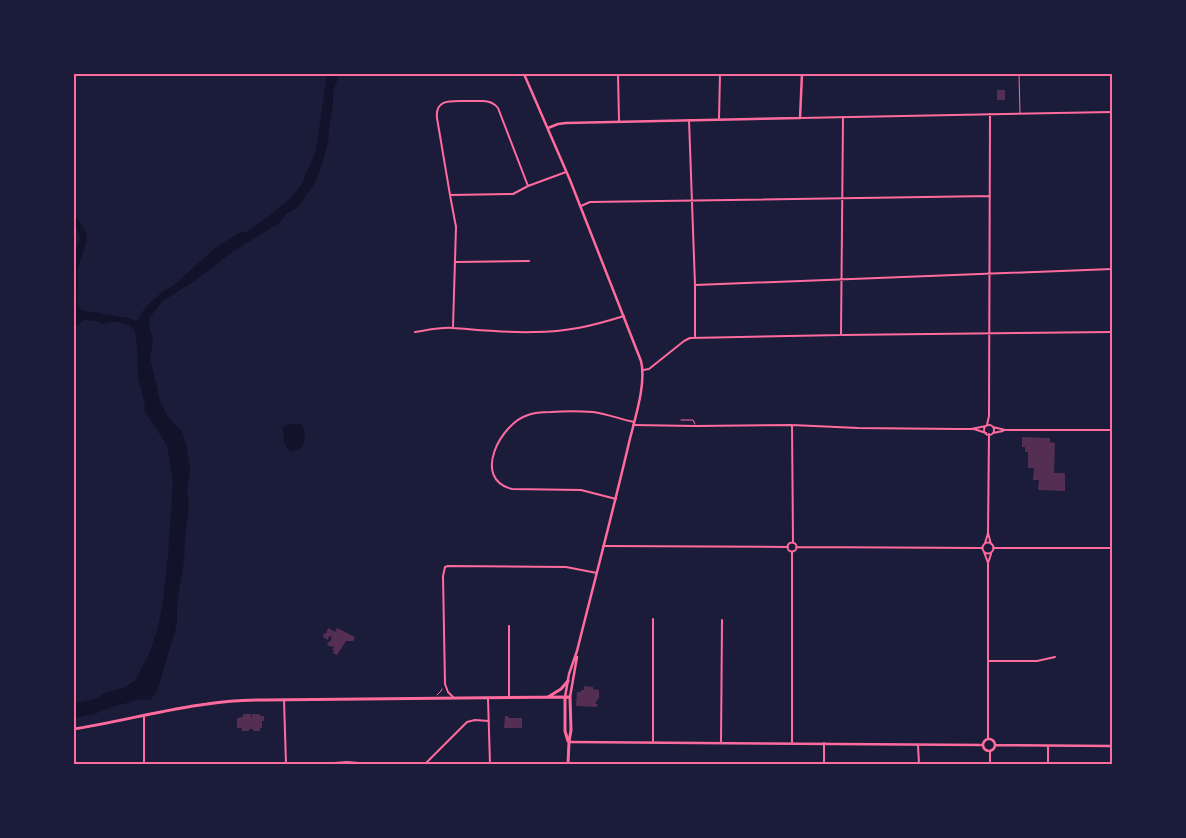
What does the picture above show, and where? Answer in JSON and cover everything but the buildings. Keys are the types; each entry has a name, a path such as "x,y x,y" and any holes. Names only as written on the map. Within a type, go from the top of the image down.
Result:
{"highway":[{"path":"547,698 561,689 568,681"},
{"path":"74,729 223,702 433,698 570,698 568,764"},
{"path":"565,698 565,731 569,742"}],"street":[{"path":"524,74 580,206 624,316 643,370 634,423 616,499 565,698"},
{"path":"618,74 619,121"},
{"path":"718,119 720,74"},
{"path":"800,118 802,74"},
{"path":"453,328 456,227 436,114 441,104 448,101 487,101 495,105 498,108 528,186"},
{"path":"548,128 566,122 1112,112"},
{"path":"988,739 988,564 993,548 988,533 987,434 984,429 987,426 988,416 990,114"},
{"path":"841,335 843,117"},
{"path":"689,120 695,338"},
{"path":"450,195 513,194 528,186 566,172"},
{"path":"580,206 590,202 990,196"},
{"path":"456,262 529,261"},
{"path":"695,285 1112,269"},
{"path":"415,332 453,328 507,332 552,332 585,327 624,316"},
{"path":"643,370 649,368 690,338 1112,332"},
{"path":"616,499 581,490 506,487 497,480 492,469 492,460 497,443 519,419 538,413 556,412 594,412 634,423 695,426 792,425 858,428 972,429 992,426 1005,430"},
{"path":"988,416 994,430 993,433"},
{"path":"792,425 793,543 797,547 982,548"},
{"path":"972,429 987,434 1005,430 1112,430"},
{"path":"982,548 988,533"},
{"path":"604,546 788,547 789,544 793,543"},
{"path":"984,544 992,544"},
{"path":"788,547 788,550 792,552 792,744"},
{"path":"792,552 797,547"},
{"path":"982,548 988,564"},
{"path":"993,548 1112,548"},
{"path":"984,552 988,554 991,552"},
{"path":"454,698 448,692 445,684 443,576 445,567 566,567 596,572"},
{"path":"653,619 653,743"},
{"path":"721,743 722,620"},
{"path":"509,626 509,698"},
{"path":"570,698 577,651"},
{"path":"988,661 1037,661 1055,656"},
{"path":"488,698 490,764"},
{"path":"284,700 286,764"},
{"path":"144,716 144,764"},
{"path":"425,764 468,722 475,720 489,721"},
{"path":"988,739 993,740 995,745"},
{"path":"983,745 984,741 988,739"},
{"path":"569,742 983,745"},
{"path":"824,743 824,764"},
{"path":"918,745 918,764"},
{"path":"983,745 984,749 990,751"},
{"path":"995,745 1112,746"},
{"path":"990,751 994,749 995,745"},
{"path":"1048,746 1048,764"},
{"path":"990,751 990,764"},
{"path":"320,764 347,762 371,764"}],"lane":[{"path":"1019,74 1020,113"},
{"path":"681,420 693,420 695,426"}],"path":[{"path":"433,698 441,692 445,684"}],"shaded area":[{"path":"327,74 338,74 333,91 328,143 314,184 298,207 286,214 279,223 232,252 196,280 163,301 150,317 149,322 153,340 150,358 160,401 167,415 182,431 190,468 187,491 189,504 184,561 177,603 177,624 159,685 155,695 150,700 141,699 94,714 74,718 74,702 98,698 103,694 123,688 135,681 149,654 158,627 163,601 173,483 167,445 144,408 145,405 138,376 135,330 117,322 102,324 85,319 77,326 74,325 74,256 80,238 74,224 74,215 87,236 77,271 77,299 79,308 82,311 125,317 136,321 150,303 174,285 215,248 239,233 246,232 269,216 296,192 302,183 316,150"},
{"path":"293,424 301,424 305,438 301,448 291,452 285,443 282,428"}]}
